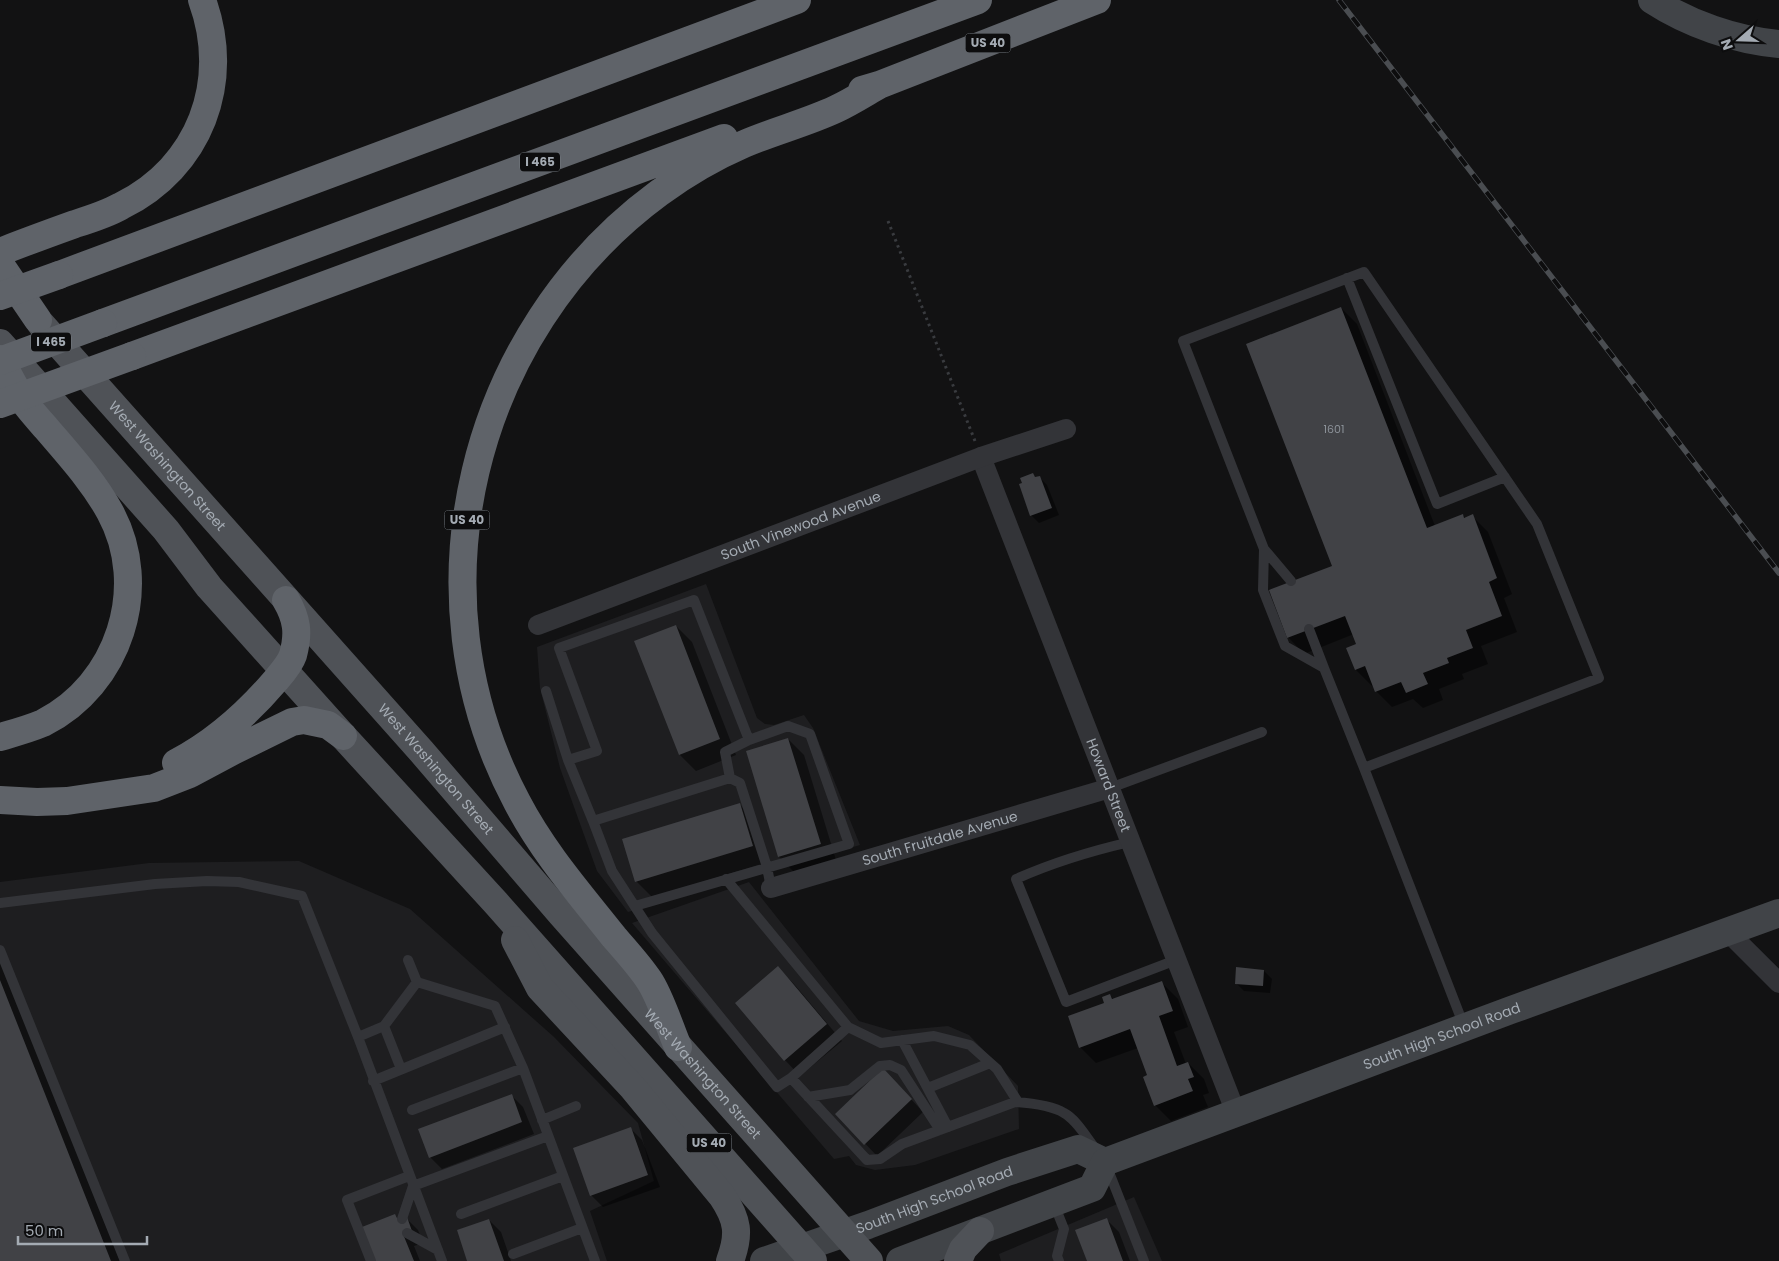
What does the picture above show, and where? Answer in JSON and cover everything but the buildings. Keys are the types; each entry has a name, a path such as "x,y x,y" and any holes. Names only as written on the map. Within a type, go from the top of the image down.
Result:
{"highway":[{"path":"0,252 104,214 130,201 155,185 186,150 198,131 204,116 214,68 213,42 202,0"},
{"path":"0,296 797,0"},
{"name":"I 465","path":"0,360 978,0"},
{"name":"US 40","path":"678,1047 650,982 541,843 518,804 487,734 466,649 463,563 466,529 478,460 488,422 512,368 535,325 573,274 628,217 659,193 712,160 744,144 836,109 879,85 1097,0"},
{"path":"0,404 822,102 879,85"},
{"path":"0,264 38,320"},
{"path":"0,360 22,400 94,486 111,514 120,534 128,573 128,599 118,642 95,679 64,710 43,723 0,738"},
{"path":"119,792 181,760 225,730 261,697 284,670 292,657 296,636 295,616 286,600"},
{"path":"0,800 67,801 154,788 190,774 292,722 304,720 328,725 343,736"}],"main road":[{"name":"West Washington Street","path":"0,278 869,1261"},
{"name":"US 40","path":"0,343 166,530 209,587 496,903 807,1254"},
{"path":"496,903 540,988 632,1088 732,1209 737,1232 736,1243 730,1261"},
{"path":"958,1261 963,1249 980,1230"}],"street":[{"path":"1652,0 1673,12 1712,29 1738,37 1779,44"},
{"name":"South Vinewood Avenue","path":"538,625 981,457 1066,429"},
{"name":"Howard Street","path":"981,457 1236,1113"},
{"name":"South Fruitdale Avenue","path":"771,888 1110,788"},
{"name":"South High School Road","path":"764,1261 807,1254 844,1233 1007,1172 1078,1149 1105,1162 1464,1027 1779,913"},
{"path":"1728,932 1779,982"},
{"path":"900,1261 1092,1188 1105,1162"}],"lane":[{"path":"1291,581 1264,549 1183,341 1364,272 1536,524 1599,678 1364,768"},
{"path":"1347,278 1437,504 1505,477"},
{"path":"1264,549 1263,590 1285,646 1324,668"},
{"path":"568,760 597,751 559,648 694,600 750,740"},
{"path":"1309,629 1464,1027"},
{"path":"546,691 568,760 612,871 652,933 777,1087 791,1078 848,1027"},
{"path":"635,906 849,844 810,734 788,726 750,740 725,752 730,778"},
{"path":"1110,788 1262,732"},
{"path":"593,821 730,778 740,783 767,867 771,888"},
{"path":"1130,842 1092,850 1016,879 1066,1002 1176,960"},
{"path":"726,879 848,1027 881,1043 934,1036 970,1045 997,1069 1018,1102"},
{"path":"0,903 155,884 207,881 239,882 302,896 358,1037 442,1261"},
{"path":"0,950 125,1261"},
{"path":"408,960 418,982 495,1006 523,1068 595,1261"},
{"path":"358,1037 384,1026 418,982"},
{"path":"384,1026 401,1069"},
{"path":"373,1080 505,1027"},
{"path":"902,1040 928,1088 944,1129"},
{"path":"928,1088 990,1063"},
{"path":"808,1097 850,1090 880,1066 890,1065 901,1070 944,1129"},
{"path":"412,1110 523,1068"},
{"path":"791,1078 867,1160 880,1159 902,1144 1014,1102 1034,1104 1064,1113 1073,1121 1105,1162 1144,1261"},
{"path":"542,1120 576,1106"},
{"path":"371,1261 347,1200 548,1136"},
{"path":"461,1214 563,1176"},
{"path":"402,1219 411,1181"},
{"path":"1054,1203 1064,1229 1057,1256 1059,1261"},
{"path":"514,1254 582,1228"},
{"path":"407,1233 438,1250"}],"path":[{"path":"888,221 981,457"}],"shaded area":[{"path":"706,584 757,718 765,724 774,725 804,715 813,728 860,845 628,912 597,871 560,768 540,688 537,647"},
{"path":"299,861 410,909 554,1037 638,1123 654,1181 590,1211 607,1261 0,1261 0,882 149,863"},
{"path":"749,882 859,1021 893,1031 948,1026 969,1035 1018,1086 1019,1129 915,1165 875,1170 856,1165 849,1156 834,1159 632,923"},
{"path":"1134,1197 1162,1261 1001,1261 999,1254"}],"railway":[{"path":"1339,0 1779,573"}]}
